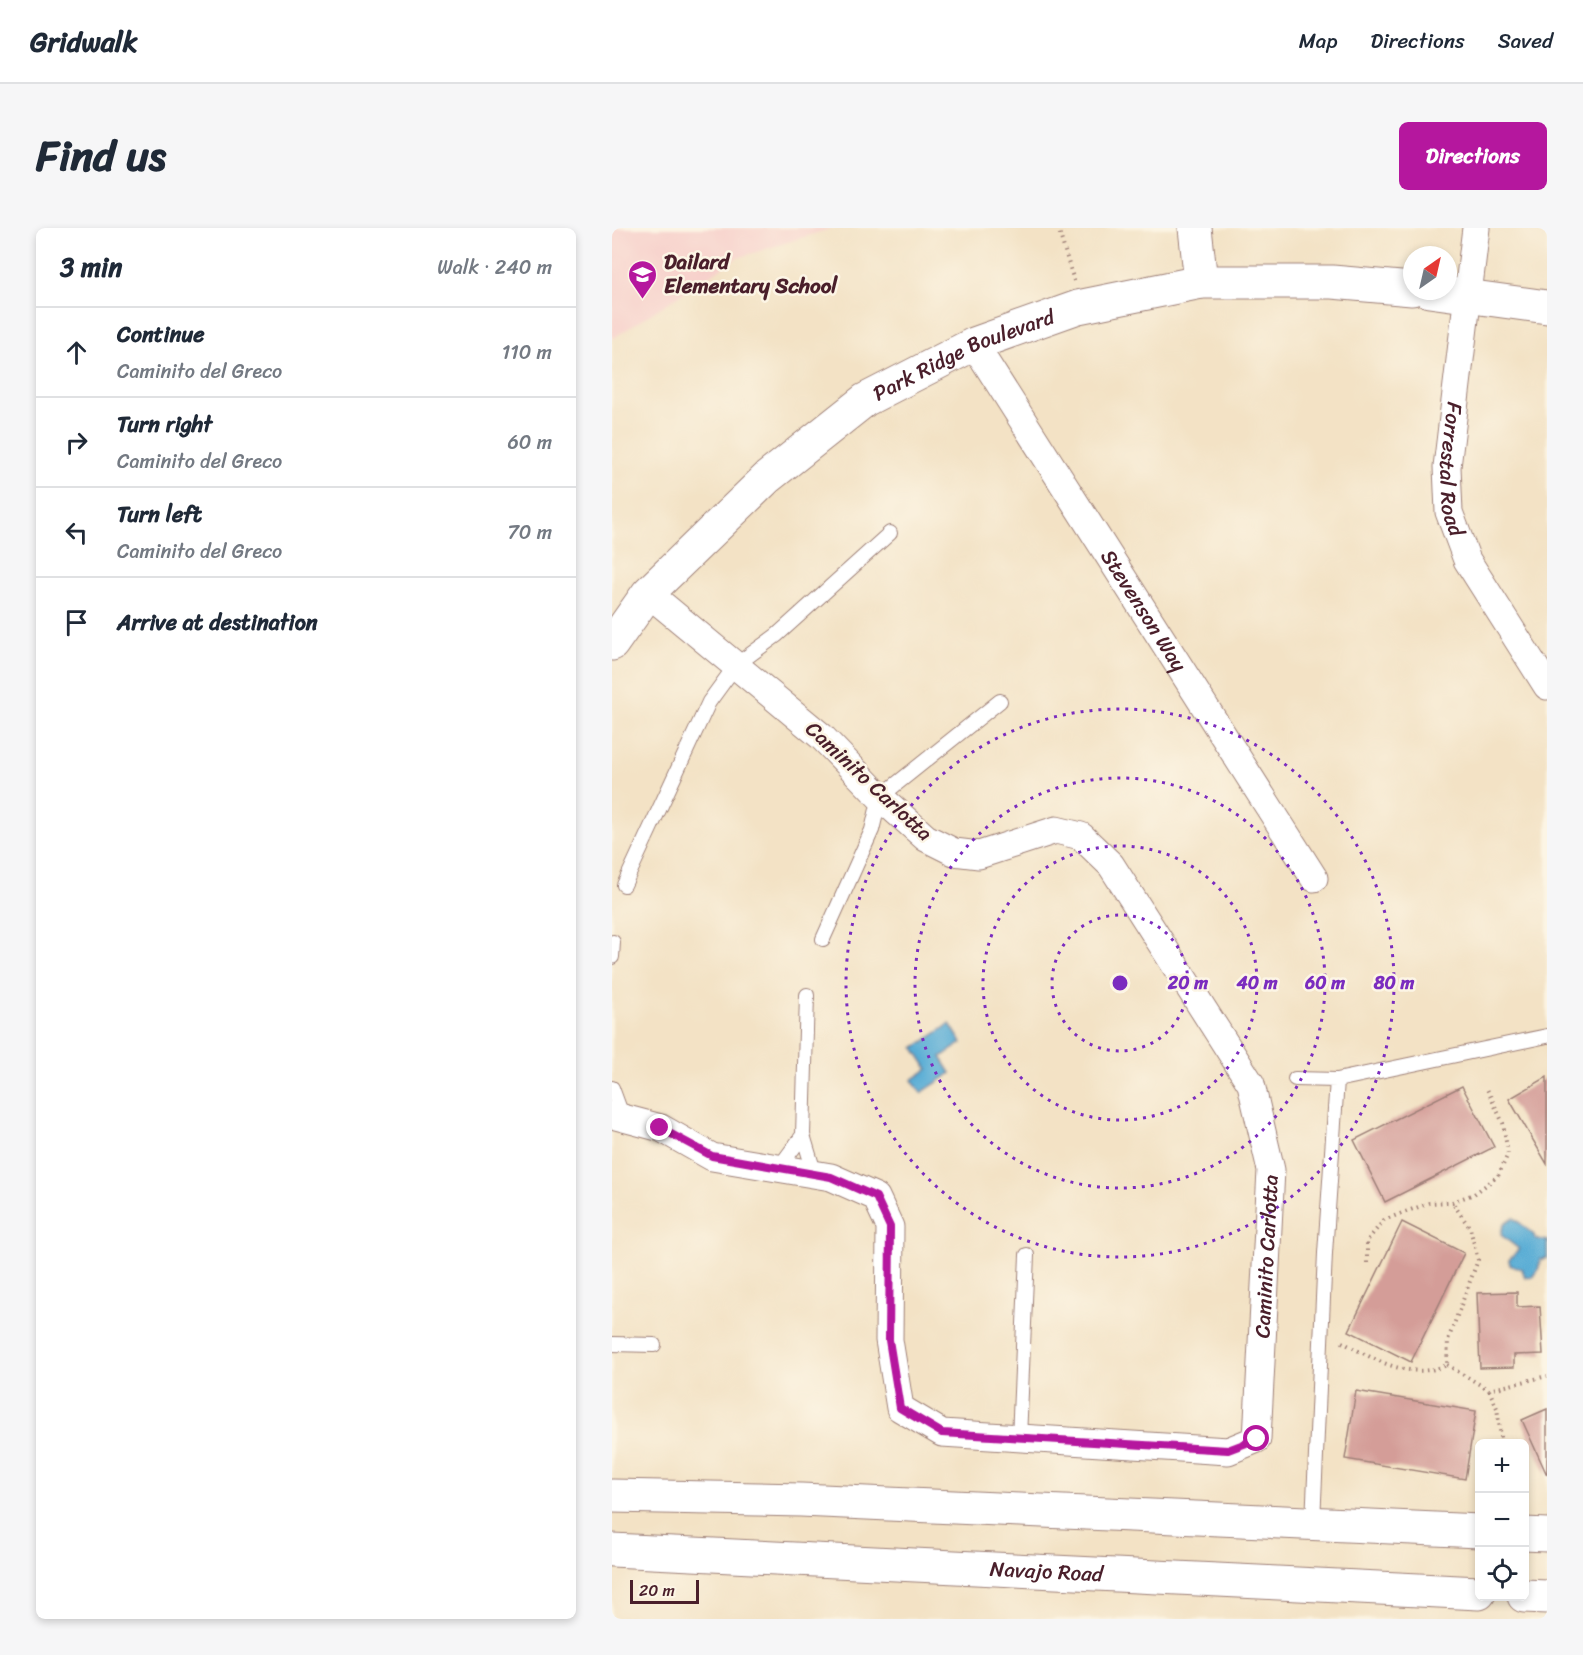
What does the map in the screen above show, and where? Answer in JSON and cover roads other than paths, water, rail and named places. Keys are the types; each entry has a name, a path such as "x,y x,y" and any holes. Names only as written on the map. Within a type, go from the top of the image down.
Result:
{"main road":[{"path":"1195,228 1201,282"},
{"name":"Park Ridge Boulevard","path":"612,644 648,593 768,477 866,400 974,344 1078,307 1201,282 1332,282 1403,289"},
{"path":"1457,294 1547,307"},
{"path":"612,1496 801,1500 1313,1522 1475,1532"},
{"path":"1529,1534 1547,1535"},
{"name":"Navajo Road","path":"612,1550 1475,1593"},
{"path":"1529,1596 1547,1597"}],"street":[{"name":"Forrestal Road","path":"1476,228 1447,467 1449,512 1467,560 1547,686"},
{"name":"Stevenson Way","path":"974,344 1314,879"},
{"name":"Caminito Carlotta","path":"648,593 822,736 880,797 926,838 954,852 979,855 1056,830 1081,836 1111,865 1251,1084 1271,1170 1257,1439 1228,1450 1019,1438"},
{"path":"618,1116 660,1128 712,1156 831,1177 876,1197 890,1227 889,1340 900,1408 942,1433 1019,1438"}],"lane":[{"path":"624,885 709,702 736,665 777,635 890,532"},
{"path":"823,939 872,830 880,797 1000,701"},
{"path":"612,957 613,942"},
{"path":"807,994 803,1135 815,1175"},
{"path":"1295,1079 1337,1080 1547,1036"},
{"path":"1313,1522 1325,1252 1337,1080"},
{"path":"612,1088 618,1116"},
{"path":"778,1169 803,1135"},
{"path":"1019,1438 1027,1255"},
{"path":"612,1344 654,1345"}],"water":[{"path":"950,1024 962,1043 941,1057 951,1073 921,1093 912,1080 928,1069 914,1048"},
{"path":"1514,1218 1534,1235 1535,1239 1547,1241 1547,1258 1541,1259 1538,1270 1532,1277 1525,1277 1522,1269 1510,1265 1509,1260 1519,1249 1501,1235 1504,1224"}],"place":[{"name":"Dailard Elementary School","path":"643,300"}]}
